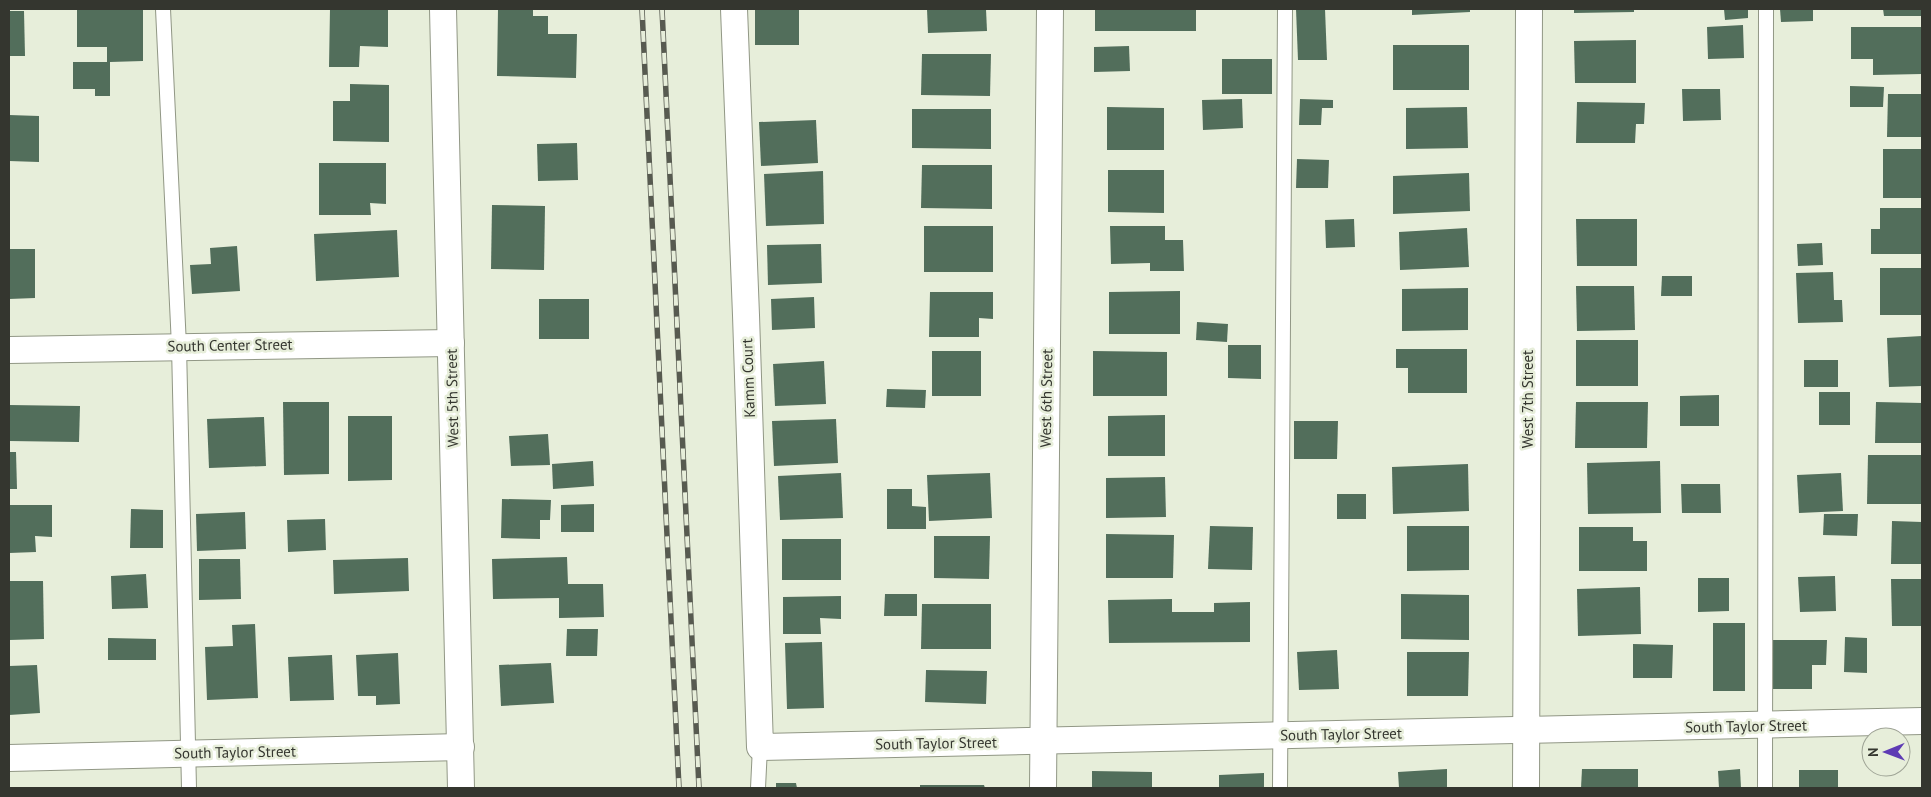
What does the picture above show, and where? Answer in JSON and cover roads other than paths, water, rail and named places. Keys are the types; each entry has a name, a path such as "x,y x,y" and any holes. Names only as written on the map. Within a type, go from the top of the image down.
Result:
{"street":[{"name":"West 5th Street","path":"443,9 461,788"},
{"name":"Kamm Court","path":"734,9 760,747"},
{"name":"West 6th Street","path":"1043,788 1050,9"},
{"name":"West 7th Street","path":"1526,788 1529,9"},
{"name":"South Center Street","path":"9,350 451,343"},
{"name":"South Taylor Street","path":"760,747 1922,721"},
{"name":"South Taylor Street","path":"9,758 461,747"}],"lane":[{"path":"163,9 179,346 189,788"},
{"path":"1280,788 1285,9"},
{"path":"1765,788 1766,9"},
{"path":"758,788 760,747"}],"railway":[{"path":"642,9 679,788"},
{"path":"662,9 699,788"}]}
